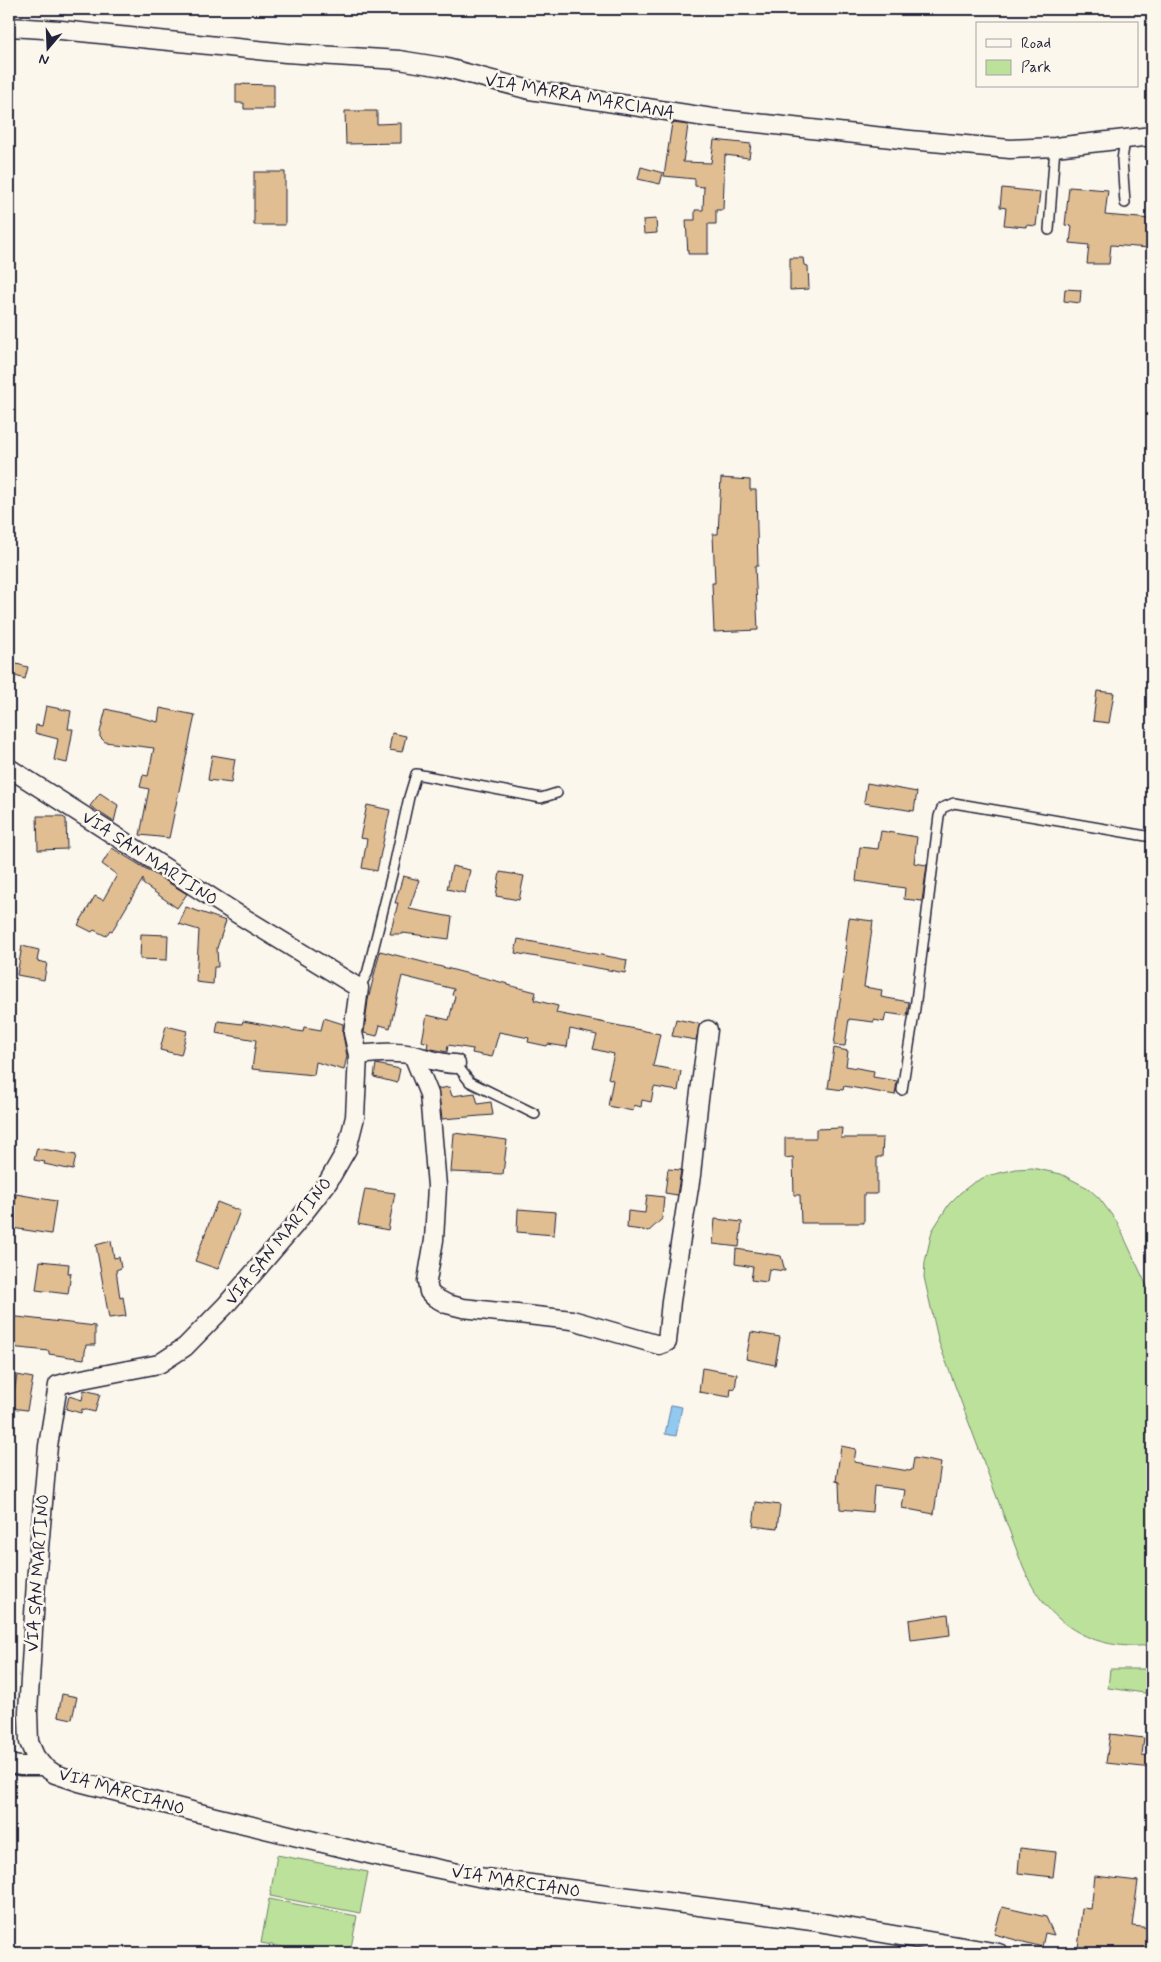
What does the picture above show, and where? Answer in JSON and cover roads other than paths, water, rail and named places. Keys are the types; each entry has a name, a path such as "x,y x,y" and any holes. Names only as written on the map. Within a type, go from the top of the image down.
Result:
{"street":[{"name":"VIA MARRA MARCIANA","path":"9,27 61,30 286,53 399,60 443,67 530,90 712,118 1010,149 1055,147 1152,136"},
{"name":"VIA SAN MARTINO","path":"9,768 236,913 354,983 359,988 353,1033 358,1055 355,1117 346,1149 328,1182 226,1305 185,1347 159,1364 58,1385 48,1446 36,1582 28,1712 29,1742 35,1756 43,1766"},
{"path":"413,1055 428,1094 437,1186 434,1240 427,1281 429,1292 447,1304 463,1308 572,1320 664,1345 667,1342 671,1301 691,1175 708,1030"},
{"path":"358,1055 388,1052 413,1055 443,1064 456,1064"},
{"path":"9,1764 43,1766"},
{"name":"VIA MARCIANO","path":"43,1766 55,1774 79,1782 197,1813 381,1857 478,1877 812,1921 999,1953"}],"lane":[{"path":"1125,140 1122,160 1125,203"},
{"path":"1049,230 1055,147"},
{"path":"359,988 367,974 416,774 541,798 557,794"},
{"path":"902,1090 916,1008 939,816 942,808 950,803 954,803 1152,838"},
{"path":"456,1064 470,1082 535,1114"}],"water":[{"path":"671,1405 682,1407 676,1436 665,1434"}]}
